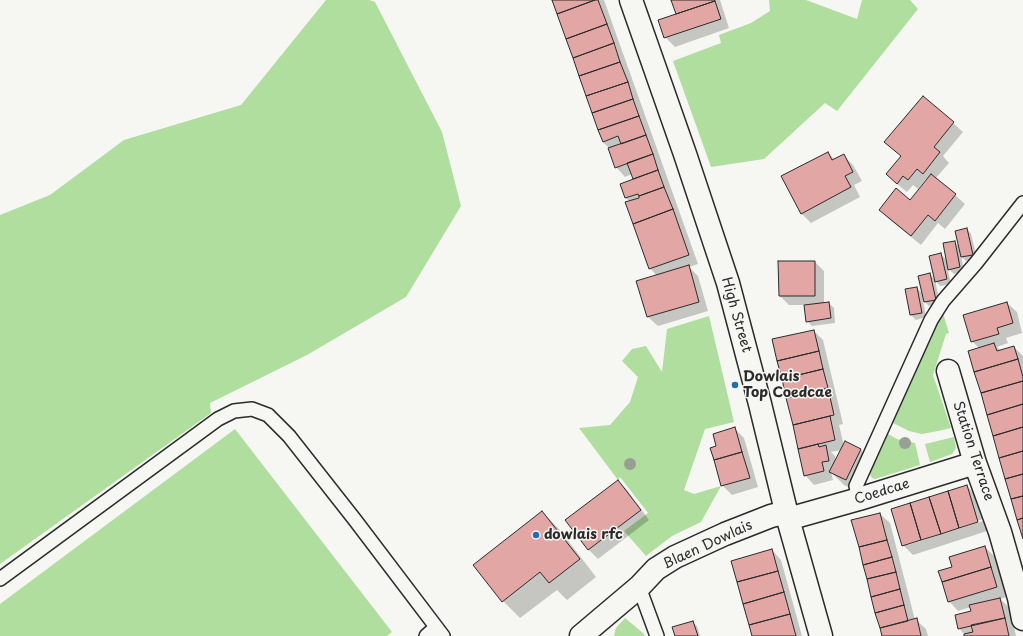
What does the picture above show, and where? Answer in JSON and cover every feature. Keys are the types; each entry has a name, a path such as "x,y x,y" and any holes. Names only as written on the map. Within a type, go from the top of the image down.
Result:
{"street":[{"name":"High Street","path":"631,0 728,283 788,516 821,636"},
{"name":"Station Terrace","path":"948,371 975,463 1000,532 1021,598"},
{"name":"Coedcae","path":"788,516 859,499 975,463"},
{"name":"Blaen Dowlais","path":"591,632 656,569 675,558 725,534 771,516 788,516"},
{"path":"1021,598 1023,619"}],"lane":[{"path":"859,499 856,486 931,320 943,301 1023,203"},
{"path":"0,579 218,419 234,411 252,409 268,415 289,436 355,520 435,633"},
{"path":"639,587 657,636"}],"green space":[{"path":"326,0 369,0 375,2 442,132 461,206 406,297 307,355 210,403 211,413 0,564 0,215 50,195 124,140 241,105"},
{"path":"769,0 806,0 857,19 862,0 910,0 918,9 837,111 825,103 764,159 711,167 673,61 721,43 719,35 751,23 770,11"},
{"path":"943,313 949,333 946,334 933,375 951,428 922,434 909,431 893,423"},
{"path":"709,316 734,422 705,429 684,490 694,494 721,486 701,522 672,536 646,556 624,531 648,513 620,477 618,480 579,428 610,425 630,402 638,377 622,361 632,349 646,346 662,372 667,329"},
{"path":"235,429 392,632 387,636 0,636 0,604"},
{"path":"888,434 897,439 915,443 920,465 875,479 872,478 870,474"},
{"path":"954,437 956,448 952,454 930,462 925,444"},
{"path":"625,618 645,636 614,636 616,628"}],"building":[{"path":"552,0 595,0 557,14"},
{"path":"598,0 607,24 566,39 557,14"},
{"path":"671,0 714,0 715,1 676,14"},
{"path":"715,1 721,19 664,38 658,20"},
{"path":"607,24 614,43 573,58 566,39"},
{"path":"614,43 620,62 579,76 573,58"},
{"path":"620,62 628,82 586,96 579,76"},
{"path":"628,82 633,99 592,113 586,96"},
{"path":"923,96 954,122 934,147 940,152 923,174 917,169 908,180 903,176 897,184 886,174 901,156 884,142"},
{"path":"633,99 639,116 598,130 592,113"},
{"path":"639,116 646,135 621,144 618,136 603,142 598,130"},
{"path":"646,135 653,154 615,168 608,148"},
{"path":"828,152 832,160 844,154 853,172 845,176 851,187 801,214 781,176"},
{"path":"653,154 658,170 633,179 627,163"},
{"path":"658,170 664,187 639,196 638,194 625,198 620,184"},
{"path":"931,174 956,194 935,221 928,215 911,236 879,210 896,188 910,200"},
{"path":"664,187 673,209 633,224 625,202 639,198 639,196"},
{"path":"673,209 689,255 649,269 633,224"},
{"path":"967,228 973,255 961,257 955,231"},
{"path":"955,241 960,267 948,270 943,243"},
{"path":"941,253 947,279 935,282 929,256"},
{"path":"778,261 815,261 815,296 779,296"},
{"path":"689,265 699,302 647,317 636,281"},
{"path":"930,273 936,300 924,302 918,276"},
{"path":"917,287 922,313 910,315 905,289"},
{"path":"829,302 831,318 806,322 804,305"},
{"path":"1007,302 1013,323 997,328 999,334 971,342 963,315"},
{"path":"814,330 819,351 777,361 772,339"},
{"path":"994,343 997,351 1014,346 1018,359 974,372 968,351"},
{"path":"819,351 823,369 782,379 777,361"},
{"path":"1018,359 1023,381 981,393 974,372"},
{"path":"823,369 828,388 786,398 782,379"},
{"path":"1023,381 1023,404 987,415 981,393"},
{"path":"828,388 834,415 793,425 786,398"},
{"path":"1023,404 1023,427 993,436 987,415"},
{"path":"830,416 835,440 798,449 793,425"},
{"path":"735,427 742,452 714,460 710,448 716,446 713,434"},
{"path":"1023,427 1023,451 999,458 993,436"},
{"path":"845,441 861,449 846,480 829,472"},
{"path":"818,444 819,447 826,445 829,461 822,462 824,471 804,476 798,449"},
{"path":"1023,451 1023,474 1005,479 999,458"},
{"path":"742,452 750,478 721,486 714,460"},
{"path":"1023,474 1023,496 1011,499 1005,479"},
{"path":"618,480 641,510 588,550 565,520"},
{"path":"967,485 978,522 959,528 948,491"},
{"path":"948,491 959,528 941,534 929,497"},
{"path":"1023,496 1023,518 1017,520 1011,499"},
{"path":"929,497 941,534 921,540 910,503"},
{"path":"910,503 921,540 902,546 891,509"},
{"name":"dowlais rfc","path":"542,511 580,559 549,583 540,572 502,602 473,565"},
{"path":"880,513 887,540 859,547 851,520"},
{"path":"1023,518 1023,539 1017,520"},
{"path":"887,540 892,557 863,565 859,547"},
{"path":"985,546 991,567 942,582 938,571 952,567 949,557"},
{"path":"772,549 778,571 737,582 731,561"},
{"path":"892,557 896,572 867,579 863,565"},
{"path":"991,567 997,587 948,602 942,582"},
{"path":"778,571 784,592 743,604 737,582"},
{"path":"896,572 900,589 871,597 867,579"},
{"path":"900,589 904,605 875,613 871,597"},
{"path":"784,592 790,614 749,625 743,604"},
{"path":"1000,598 1005,618 958,629 955,615 971,611 969,605"},
{"path":"904,605 908,621 880,628 875,613"},
{"path":"790,614 796,636 752,636 749,625"},
{"path":"917,618 921,636 882,636 880,628"},
{"path":"1005,618 1009,636 964,636 964,634 973,632 971,625"},
{"path":"693,621 698,636 675,636 672,627"}],"place":[{"name":"Dowlais Top Coedcae","path":"735,385"},
{"name":"dowlais rfc","path":"536,535"}]}
